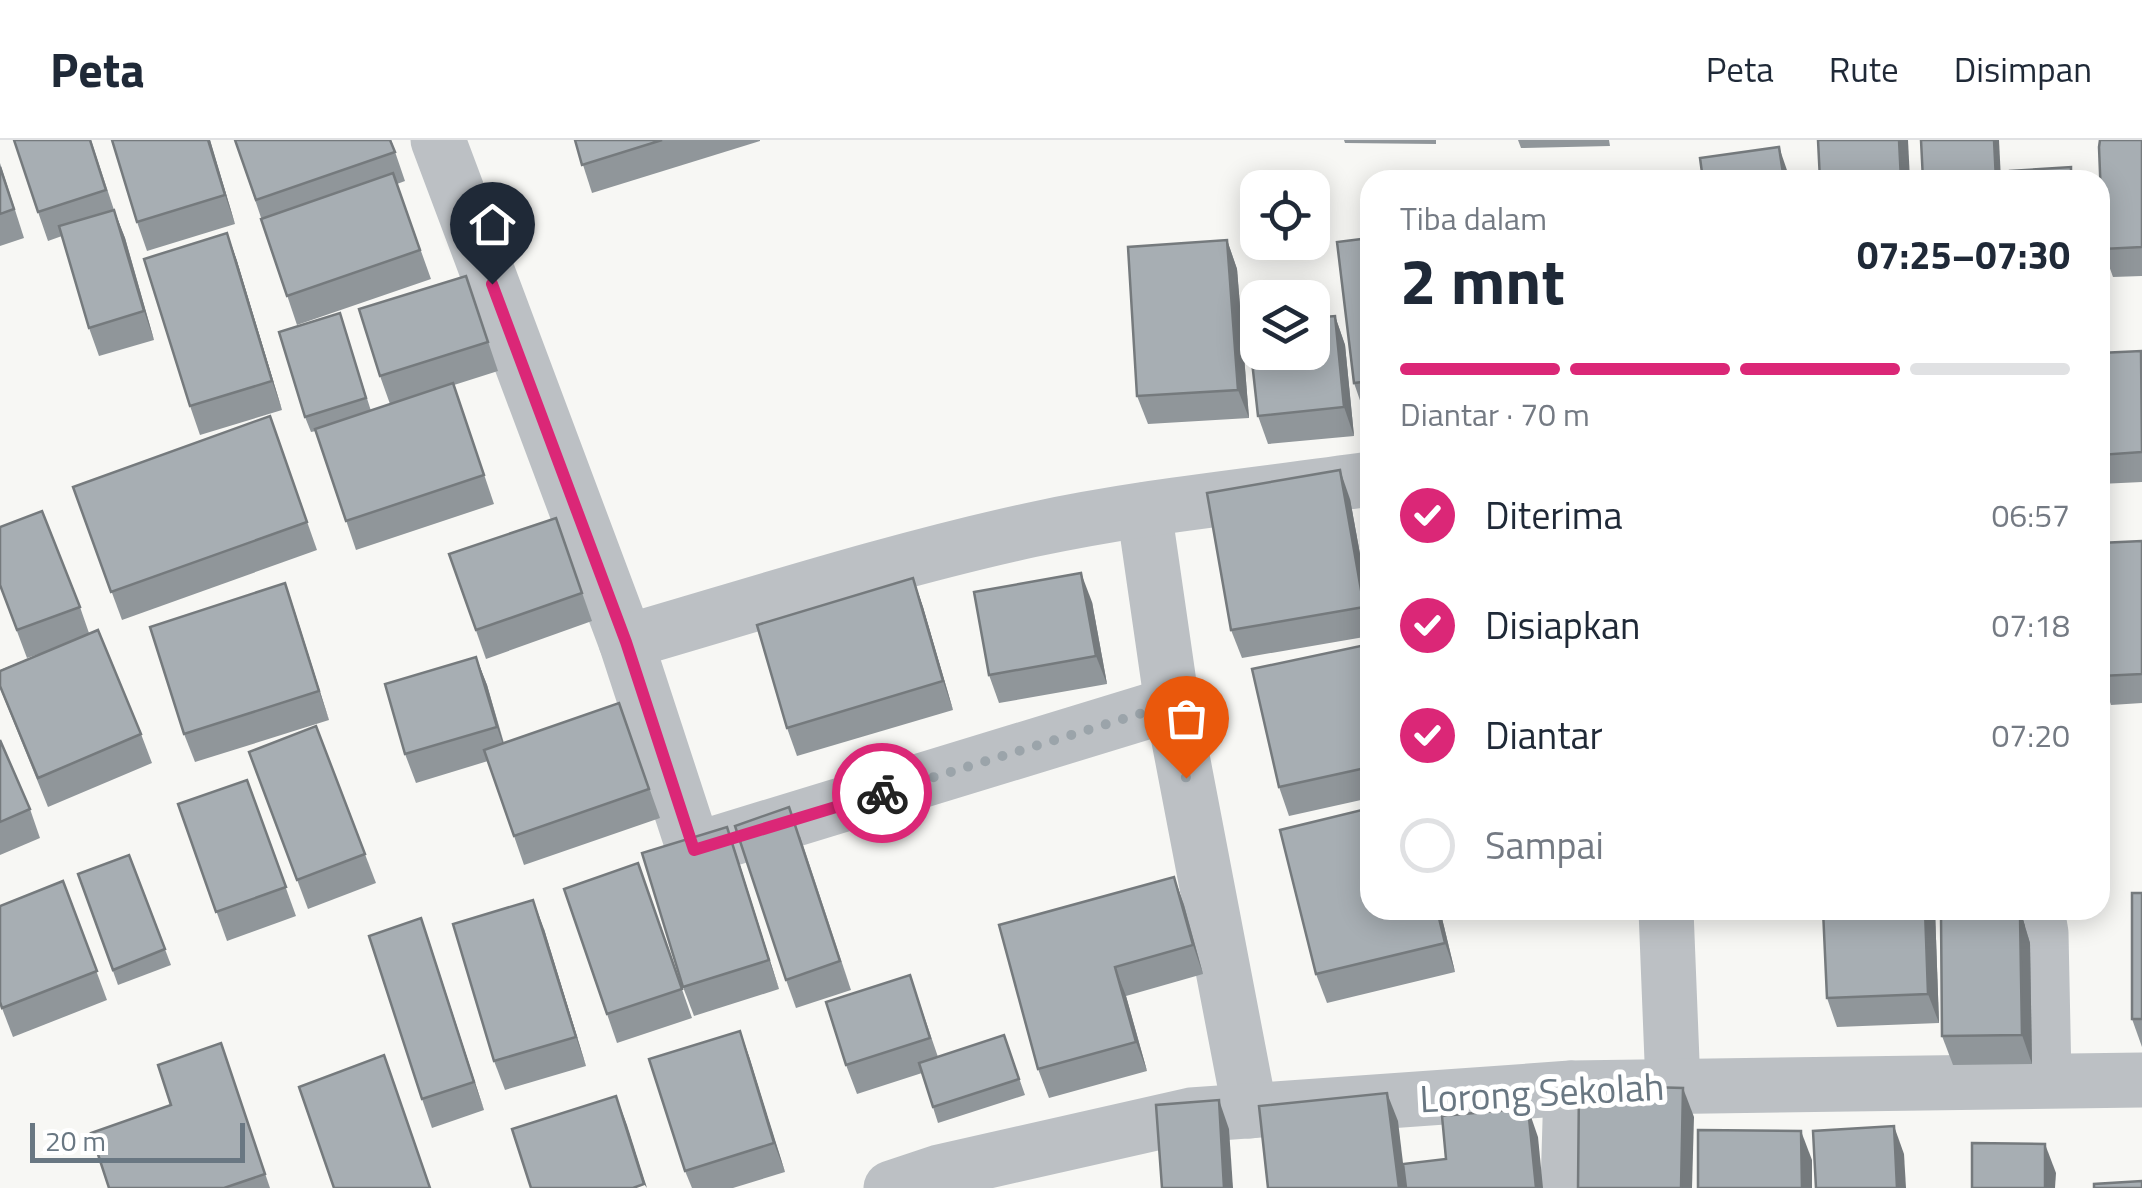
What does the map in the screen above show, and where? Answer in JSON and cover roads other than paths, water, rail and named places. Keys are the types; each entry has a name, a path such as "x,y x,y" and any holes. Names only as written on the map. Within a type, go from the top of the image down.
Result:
{"street":[{"path":"438,140 626,642 694,850 1172,704"},
{"path":"626,642 938,552 1035,529 1360,480"},
{"path":"1144,510 1172,704 1250,1111"},
{"path":"1666,920 1673,1086"},
{"path":"2039,920 2044,1079"},
{"name":"Lorong Sekolah","path":"891,1188 938,1172 1191,1115 1571,1088 2142,1080"},
{"path":"1568,1188 1571,1088"}]}
